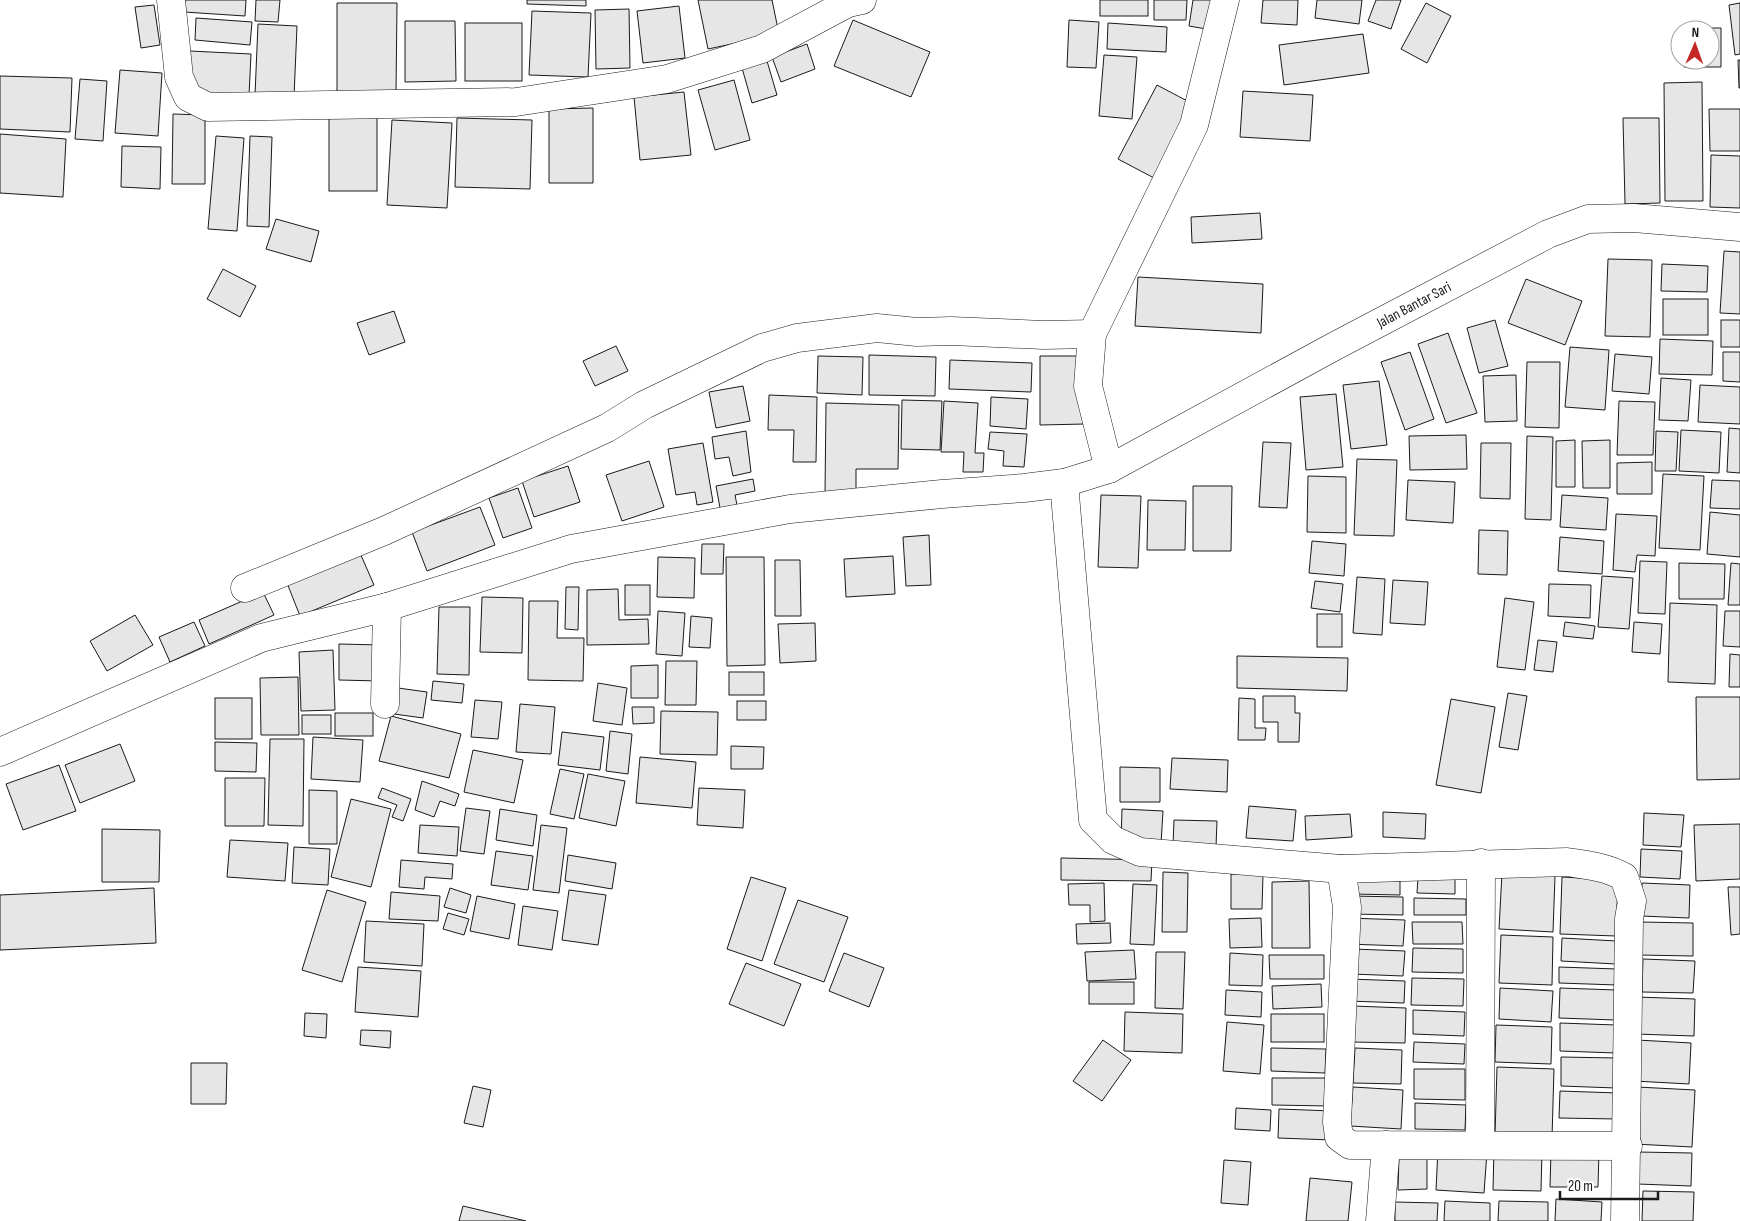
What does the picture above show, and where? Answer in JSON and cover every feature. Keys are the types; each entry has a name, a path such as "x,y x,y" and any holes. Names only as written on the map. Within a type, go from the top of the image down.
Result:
{"street":[{"path":"172,0 179,77 188,98 208,107 516,102 667,79 762,49 848,3 862,0"},
{"path":"1109,469 1088,386 1092,334 1194,124 1225,0"},
{"name":"Jalan Bantar Sari","path":"0,752 262,638 387,608 572,549 790,509 1064,483 1109,469 1548,234 1588,219 1634,218 1740,227"},
{"path":"245,588 384,531 608,428 644,404 762,348 797,338 877,328 917,332 951,331 1044,336 1092,334"},
{"path":"1064,483 1093,820 1113,840 1140,852 1341,869 1481,863 1567,862 1615,872 1624,877 1628,884 1632,901 1629,919 1628,1146 1625,1221"},
{"path":"385,704 387,608"},
{"path":"1480,1146 1481,863"},
{"path":"1341,869 1346,907 1337,1122 1339,1137 1350,1145 1628,1146"},
{"path":"1380,1221 1386,1145"}],"building":[{"path":"185,0 246,0 245,16 184,12"},
{"path":"256,0 280,0 278,22 255,21"},
{"path":"527,0 586,0 586,6 527,4"},
{"path":"698,0 772,0 779,34 708,49"},
{"path":"1100,0 1148,0 1148,16 1100,16"},
{"path":"1154,0 1187,0 1186,20 1154,20"},
{"path":"1193,0 1217,0 1212,30 1189,26"},
{"path":"1263,0 1298,0 1297,25 1261,23"},
{"path":"1317,0 1362,0 1359,24 1315,18"},
{"path":"1376,0 1401,0 1391,29 1368,21"},
{"path":"337,3 397,3 396,93 337,93"},
{"path":"1426,3 1451,16 1427,63 1401,49"},
{"path":"1740,3 1740,54 1735,55 1729,5"},
{"path":"154,5 160,45 141,48 135,7"},
{"path":"679,6 685,58 643,63 637,11"},
{"path":"629,9 630,68 596,69 595,10"},
{"path":"532,11 591,13 588,77 529,75"},
{"path":"196,18 252,22 250,45 195,40"},
{"path":"853,20 930,52 911,97 834,66"},
{"path":"1069,20 1099,22 1096,68 1067,67"},
{"path":"405,21 455,21 456,81 405,82"},
{"path":"465,23 522,23 522,81 465,81"},
{"path":"1108,23 1167,27 1166,52 1107,49"},
{"path":"258,24 297,26 294,97 255,95"},
{"path":"1720,28 1721,28 1720,67"},
{"path":"1363,34 1369,73 1284,85 1279,45"},
{"path":"807,44 815,69 781,82 772,57"},
{"path":"190,51 251,54 249,96 188,94"},
{"path":"1104,55 1137,57 1132,119 1099,116"},
{"path":"1738,60 1740,60 1740,88 1739,88"},
{"path":"767,61 777,95 752,103 742,68"},
{"path":"120,70 162,73 158,136 115,133"},
{"path":"0,76 72,78 70,132 0,129"},
{"path":"80,79 107,81 103,141 75,139"},
{"path":"734,80 750,140 715,150 698,90"},
{"path":"1702,82 1703,201 1665,201 1664,83"},
{"path":"1157,85 1193,104 1154,178 1118,159"},
{"path":"1243,91 1313,95 1310,141 1240,137"},
{"path":"684,92 691,155 640,160 634,97"},
{"path":"593,108 593,183 549,183 549,109"},
{"path":"1709,109 1740,109 1740,151 1710,151"},
{"path":"329,111 377,111 377,191 329,191"},
{"path":"173,114 205,115 205,184 172,184"},
{"path":"457,118 532,120 530,189 455,187"},
{"path":"1623,118 1659,118 1660,203 1625,204"},
{"path":"392,120 452,123 447,208 387,205"},
{"path":"0,134 66,139 63,197 0,193"},
{"path":"216,136 244,138 237,231 208,229"},
{"path":"250,136 272,137 269,227 247,226"},
{"path":"122,146 161,147 160,189 121,187"},
{"path":"1711,155 1740,156 1740,208 1710,207"},
{"path":"1260,213 1262,239 1192,243 1191,217"},
{"path":"276,219 319,231 311,262 266,249"},
{"path":"1724,251 1740,252 1740,314 1720,313"},
{"path":"1608,259 1652,260 1650,337 1605,336"},
{"path":"1662,264 1708,266 1707,292 1661,291"},
{"path":"223,269 256,286 240,317 207,299"},
{"path":"1138,277 1263,284 1261,333 1135,326"},
{"path":"1526,279 1582,301 1565,345 1508,323"},
{"path":"1663,299 1708,299 1708,335 1663,335"},
{"path":"394,311 405,342 369,355 357,323"},
{"path":"1495,320 1508,366 1479,373 1467,328"},
{"path":"1721,320 1740,320 1740,347 1721,347"},
{"path":"1448,333 1477,413 1446,423 1418,344"},
{"path":"1660,339 1713,341 1712,375 1659,374"},
{"path":"616,346 628,371 595,386 583,361"},
{"path":"1570,347 1609,350 1605,410 1565,407"},
{"path":"1410,352 1434,419 1405,430 1381,362"},
{"path":"1723,352 1740,352 1740,382 1723,381"},
{"path":"1615,354 1652,357 1649,394 1612,391"},
{"path":"869,355 936,357 935,396 869,395"},
{"path":"818,356 863,357 862,395 817,393"},
{"path":"1040,356 1084,356 1085,424 1040,425"},
{"path":"950,360 1032,363 1031,392 949,389"},
{"path":"1527,362 1560,362 1559,428 1525,427"},
{"path":"1516,375 1517,421 1485,422 1483,376"},
{"path":"1661,378 1691,380 1688,421 1659,420"},
{"path":"1379,381 1387,445 1351,449 1343,385"},
{"path":"1700,385 1740,387 1740,424 1698,422"},
{"path":"743,386 750,421 716,428 709,392"},
{"path":"1336,394 1343,467 1306,470 1300,397"},
{"path":"769,395 817,397 816,462 793,462 794,430 768,430"},
{"path":"991,397 1028,399 1026,429 990,426"},
{"path":"902,400 942,401 940,450 901,449"},
{"path":"944,401 978,403 975,453 984,453 983,472 963,472 964,452 941,452"},
{"path":"1619,401 1655,402 1653,455 1617,455"},
{"path":"826,403 899,405 898,469 856,469 856,493 825,493"},
{"path":"1729,428 1740,429 1740,473 1727,472"},
{"path":"1681,430 1721,432 1719,473 1679,471"},
{"path":"746,431 751,472 733,476 729,457 715,459 712,437"},
{"path":"1656,431 1678,432 1676,471 1655,471"},
{"path":"990,432 1027,434 1024,467 1003,466 1004,451 988,449"},
{"path":"1466,435 1467,469 1410,470 1409,436"},
{"path":"1527,436 1553,437 1551,520 1525,519"},
{"path":"1575,440 1575,487 1556,487 1556,441"},
{"path":"1610,440 1610,488 1583,488 1582,441"},
{"path":"1263,442 1291,443 1287,508 1259,507"},
{"path":"703,443 713,502 697,505 695,492 676,495 668,449"},
{"path":"1481,443 1511,443 1510,499 1480,498"},
{"path":"1357,459 1397,460 1394,536 1354,535"},
{"path":"649,461 664,507 622,521 606,475"},
{"path":"1652,462 1652,494 1617,494 1617,463"},
{"path":"568,466 580,502 534,517 522,481"},
{"path":"1663,474 1704,476 1700,550 1659,548"},
{"path":"1308,476 1346,477 1346,533 1307,532"},
{"path":"753,479 755,491 735,495 737,505 720,508 716,486"},
{"path":"1408,480 1455,482 1453,523 1406,520"},
{"path":"1712,480 1740,481 1740,509 1710,508"},
{"path":"1193,486 1232,486 1231,551 1193,551"},
{"path":"518,488 532,528 503,538 489,498"},
{"path":"1101,495 1141,496 1138,568 1098,567"},
{"path":"1562,495 1608,498 1606,530 1560,527"},
{"path":"1148,500 1186,501 1185,550 1147,550"},
{"path":"480,507 495,545 427,571 412,532"},
{"path":"1710,512 1740,515 1740,557 1707,554"},
{"path":"1616,514 1657,516 1655,556 1637,555 1635,572 1613,570"},
{"path":"1479,530 1508,531 1507,575 1478,574"},
{"path":"929,535 931,585 906,586 903,537"},
{"path":"1560,537 1604,541 1602,574 1558,571"},
{"path":"1312,541 1346,544 1344,576 1309,573"},
{"path":"702,544 724,544 723,574 701,574"},
{"path":"360,553 374,585 300,616 287,583"},
{"path":"893,556 895,594 846,597 844,559"},
{"path":"658,557 695,558 694,598 657,597"},
{"path":"726,557 764,557 765,665 727,666"},
{"path":"775,560 800,560 801,616 775,616"},
{"path":"1640,561 1667,562 1665,614 1638,613"},
{"path":"1679,563 1725,564 1724,599 1679,599"},
{"path":"1731,563 1740,564 1740,605 1728,605"},
{"path":"1602,576 1633,578 1629,629 1598,627"},
{"path":"1357,577 1385,579 1382,635 1353,633"},
{"path":"1393,580 1428,582 1425,625 1390,623"},
{"path":"1315,581 1343,584 1340,612 1311,608"},
{"path":"1549,584 1591,585 1590,618 1548,616"},
{"path":"625,585 650,585 650,615 625,615"},
{"path":"566,587 579,587 578,630 565,629"},
{"path":"618,589 619,620 648,619 649,644 587,645 587,590"},
{"path":"263,592 274,615 209,644 199,620"},
{"path":"482,597 523,598 522,653 480,652"},
{"path":"1505,598 1534,602 1525,670 1497,667"},
{"path":"529,601 558,601 557,638 584,638 583,681 528,680"},
{"path":"1670,603 1717,605 1715,684 1668,682"},
{"path":"439,607 470,607 469,675 437,674"},
{"path":"658,611 685,613 682,656 656,654"},
{"path":"1725,611 1740,611 1740,647 1723,646"},
{"path":"1317,614 1342,614 1342,647 1317,647"},
{"path":"135,615 153,645 107,671 90,641"},
{"path":"691,616 712,618 710,648 689,647"},
{"path":"194,622 205,646 170,662 159,637"},
{"path":"1565,622 1595,626 1593,639 1563,636"},
{"path":"1634,622 1662,624 1660,654 1632,652"},
{"path":"815,623 816,661 780,663 778,624"},
{"path":"1538,640 1557,642 1553,672 1534,670"},
{"path":"339,644 381,645 380,681 339,680"},
{"path":"333,650 335,710 301,711 299,652"},
{"path":"1730,654 1740,655 1740,687 1729,687"},
{"path":"1237,656 1348,658 1347,691 1237,688"},
{"path":"666,661 697,661 696,705 665,705"},
{"path":"658,665 658,698 631,698 631,666"},
{"path":"729,672 764,672 764,695 729,695"},
{"path":"298,677 299,735 261,735 260,678"},
{"path":"433,681 464,684 462,703 431,700"},
{"path":"598,683 627,688 622,725 593,721"},
{"path":"398,688 427,692 423,718 394,714"},
{"path":"1508,693 1527,696 1518,750 1499,747"},
{"path":"1263,696 1295,696 1295,713 1300,713 1299,742 1278,742 1278,722 1263,722"},
{"path":"1696,697 1740,697 1740,779 1697,780"},
{"path":"215,698 252,698 252,739 215,739"},
{"path":"1239,698 1255,699 1255,728 1266,728 1265,740 1238,740"},
{"path":"1451,699 1495,707 1481,793 1436,785"},
{"path":"475,700 502,702 498,739 471,737"},
{"path":"737,701 766,701 766,720 737,720"},
{"path":"520,704 555,707 551,754 516,752"},
{"path":"632,707 654,707 654,723 633,724"},
{"path":"661,711 718,712 717,755 660,754"},
{"path":"335,713 373,713 373,736 335,736"},
{"path":"302,715 331,715 331,734 302,734"},
{"path":"391,716 461,734 449,778 379,761"},
{"path":"610,731 632,734 628,774 606,771"},
{"path":"562,732 604,737 600,770 558,765"},
{"path":"313,737 363,740 360,782 311,779"},
{"path":"270,739 304,739 303,826 268,825"},
{"path":"215,742 257,743 256,772 215,771"},
{"path":"120,744 135,781 80,803 65,765"},
{"path":"731,746 764,747 763,769 731,769"},
{"path":"473,750 523,760 514,803 464,792"},
{"path":"640,757 696,762 692,808 636,803"},
{"path":"1172,758 1228,760 1227,792 1170,789"},
{"path":"59,765 76,811 23,830 6,784"},
{"path":"1120,767 1160,768 1160,802 1120,802"},
{"path":"560,769 584,774 574,819 550,814"},
{"path":"588,774 625,781 616,826 579,818"},
{"path":"225,778 265,778 264,826 225,826"},
{"path":"422,781 459,794 455,806 440,801 434,817 415,810"},
{"path":"382,788 411,799 403,821 392,817 397,805 378,798"},
{"path":"699,788 745,790 743,828 697,825"},
{"path":"309,790 337,791 337,844 309,844"},
{"path":"351,799 391,809 371,887 331,877"},
{"path":"1249,806 1296,810 1293,841 1246,838"},
{"path":"466,808 490,811 484,854 460,851"},
{"path":"500,809 537,815 533,846 496,840"},
{"path":"1122,809 1163,811 1161,844 1121,842"},
{"path":"1383,812 1426,814 1425,839 1383,837"},
{"path":"1644,813 1684,815 1681,847 1643,845"},
{"path":"1350,814 1352,837 1306,840 1305,816"},
{"path":"1174,820 1217,821 1216,847 1173,845"},
{"path":"1740,824 1740,879 1696,881 1694,825"},
{"path":"420,825 459,827 457,856 418,853"},
{"path":"541,825 567,828 559,893 533,890"},
{"path":"102,829 160,830 159,882 102,882"},
{"path":"230,840 288,843 285,881 227,877"},
{"path":"294,847 330,849 328,885 292,883"},
{"path":"1641,849 1682,851 1680,879 1640,877"},
{"path":"496,851 533,856 528,890 491,885"},
{"path":"568,855 616,863 612,889 565,881"},
{"path":"1061,858 1152,860 1151,881 1061,880"},
{"path":"401,860 453,864 452,879 425,877 424,889 399,887"},
{"path":"1163,872 1188,873 1187,932 1162,932"},
{"path":"1502,873 1555,876 1553,932 1499,929"},
{"path":"1231,874 1263,874 1262,909 1231,909"},
{"path":"751,877 786,888 762,961 727,949"},
{"path":"1418,877 1455,878 1455,894 1417,893"},
{"path":"1562,877 1618,880 1616,936 1560,934"},
{"path":"1353,880 1400,881 1400,895 1353,894"},
{"path":"1309,881 1310,948 1272,948 1272,882"},
{"path":"1104,883 1105,921 1090,922 1090,905 1069,905 1068,884"},
{"path":"1642,883 1690,885 1689,918 1641,916"},
{"path":"1133,884 1157,885 1154,945 1130,944"},
{"path":"1728,887 1740,887 1740,934 1731,935"},
{"path":"154,888 156,943 0,950 0,895"},
{"path":"450,888 471,895 466,913 444,907"},
{"path":"327,890 366,902 342,982 302,970"},
{"path":"569,890 606,895 598,945 562,940"},
{"path":"391,892 440,896 438,921 389,919"},
{"path":"477,896 515,904 509,939 470,931"},
{"path":"1351,896 1403,897 1403,915 1350,914"},
{"path":"1414,898 1466,899 1466,915 1414,915"},
{"path":"798,900 848,917 824,982 774,964"},
{"path":"523,906 558,911 552,950 518,945"},
{"path":"448,913 469,919 464,935 443,929"},
{"path":"1261,918 1262,947 1230,948 1229,919"},
{"path":"1348,918 1405,920 1403,946 1347,944"},
{"path":"366,921 424,924 422,966 364,962"},
{"path":"1412,922 1462,922 1463,944 1413,944"},
{"path":"1641,922 1693,923 1693,956 1640,955"},
{"path":"1110,923 1111,943 1077,944 1076,924"},
{"path":"1501,935 1553,937 1552,985 1499,983"},
{"path":"1562,938 1617,941 1616,964 1561,961"},
{"path":"1413,948 1463,949 1463,973 1412,972"},
{"path":"1353,949 1405,951 1403,976 1352,974"},
{"path":"1134,950 1136,979 1087,981 1085,952"},
{"path":"1156,952 1185,952 1183,1009 1155,1008"},
{"path":"844,953 884,968 869,1007 829,991"},
{"path":"1230,953 1263,955 1262,986 1229,985"},
{"path":"1269,955 1324,955 1324,979 1270,979"},
{"path":"1643,959 1695,961 1693,993 1642,992"},
{"path":"746,963 801,984 784,1026 729,1004"},
{"path":"358,967 421,971 418,1017 355,1012"},
{"path":"1559,967 1617,969 1617,985 1559,983"},
{"path":"1412,978 1464,979 1463,1006 1411,1005"},
{"path":"1349,979 1405,981 1404,1003 1348,1001"},
{"path":"1089,982 1134,982 1134,1004 1089,1004"},
{"path":"1321,984 1322,1007 1273,1009 1272,986"},
{"path":"1500,988 1553,991 1551,1022 1499,1019"},
{"path":"1560,988 1616,990 1615,1020 1559,1018"},
{"path":"1226,990 1262,992 1261,1017 1225,1015"},
{"path":"1636,997 1695,999 1694,1036 1635,1034"},
{"path":"1353,1006 1406,1008 1405,1043 1352,1042"},
{"path":"1413,1010 1465,1012 1464,1036 1413,1034"},
{"path":"1125,1012 1183,1014 1182,1053 1124,1051"},
{"path":"305,1013 327,1014 326,1038 304,1036"},
{"path":"1271,1014 1324,1014 1324,1042 1271,1042"},
{"path":"1227,1022 1264,1025 1260,1074 1223,1071"},
{"path":"1560,1023 1616,1025 1616,1053 1560,1051"},
{"path":"1496,1025 1552,1027 1551,1064 1495,1062"},
{"path":"361,1030 391,1031 390,1048 360,1045"},
{"path":"1103,1040 1131,1060 1102,1101 1073,1081"},
{"path":"1637,1040 1691,1043 1689,1084 1634,1081"},
{"path":"1414,1042 1465,1044 1464,1064 1413,1062"},
{"path":"1271,1048 1326,1049 1325,1073 1271,1071"},
{"path":"1355,1048 1402,1050 1401,1084 1353,1083"},
{"path":"1561,1057 1617,1058 1616,1088 1561,1086"},
{"path":"191,1063 227,1063 226,1104 191,1104"},
{"path":"1497,1067 1554,1069 1552,1138 1495,1136"},
{"path":"1414,1069 1465,1069 1465,1100 1414,1099"},
{"path":"1272,1078 1330,1078 1330,1106 1272,1105"},
{"path":"473,1086 491,1090 483,1127 464,1123"},
{"path":"1353,1087 1403,1090 1401,1129 1350,1126"},
{"path":"1637,1087 1695,1090 1692,1147 1634,1144"},
{"path":"1560,1091 1618,1093 1617,1119 1559,1118"},
{"path":"1415,1103 1466,1105 1465,1130 1415,1129"},
{"path":"1236,1108 1271,1110 1270,1131 1235,1129"},
{"path":"1279,1109 1333,1111 1332,1140 1278,1138"},
{"path":"1438,1149 1487,1152 1484,1193 1436,1190"},
{"path":"1494,1149 1542,1150 1541,1191 1493,1190"},
{"path":"1551,1151 1599,1151 1598,1187 1550,1187"},
{"path":"1639,1152 1692,1153 1691,1186 1638,1184"},
{"path":"1399,1156 1427,1157 1427,1189 1398,1190"},
{"path":"1224,1160 1251,1162 1248,1205 1221,1203"},
{"path":"1310,1178 1352,1182 1348,1221 1306,1221"},
{"path":"1643,1191 1694,1192 1693,1221 1642,1221"},
{"path":"1556,1199 1602,1202 1601,1221 1555,1221"},
{"path":"1445,1201 1490,1203 1490,1221 1444,1221"},
{"path":"1499,1201 1548,1202 1548,1221 1498,1221"},
{"path":"1395,1202 1438,1203 1437,1221 1395,1221"},
{"path":"463,1206 526,1221 459,1221"}]}
